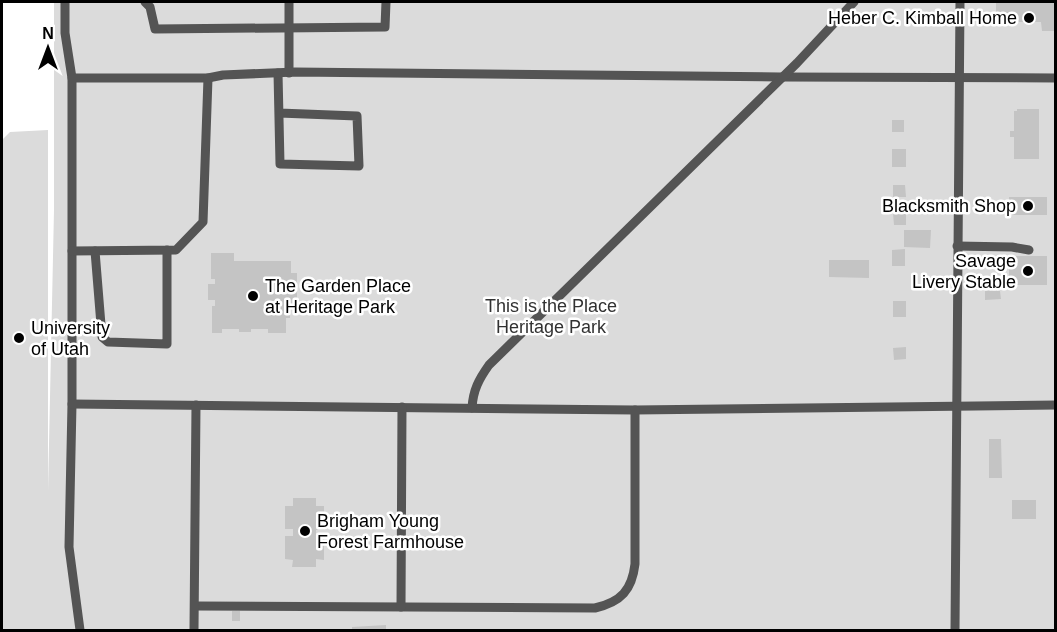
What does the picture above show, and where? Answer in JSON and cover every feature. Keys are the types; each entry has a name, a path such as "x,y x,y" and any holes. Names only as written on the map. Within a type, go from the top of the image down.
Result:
{"lane":[{"path":"65,2 65,33 72,78 72,404 69,547 80,630"},
{"path":"145,2 150,7 155,29 385,27 386,2"},
{"path":"279,113 357,116 359,166 280,164 279,113 289,2"},
{"path":"472,408 473,394 489,365 782,77 854,2"},
{"path":"955,630 960,2"},
{"path":"72,78 208,78 223,75 284,73 1056,78"},
{"path":"72,251 176,250 204,222 208,78"},
{"path":"957,246 1012,247 1029,250"},
{"path":"95,251 99,325 102,337 108,342 167,344 167,250"},
{"path":"72,404 635,410 1056,405"},
{"path":"194,630 196,405"},
{"path":"401,607 402,407"},
{"path":"195,606 596,608 610,605 620,597 633,579 635,564 635,410"}],"green space":[{"name":"This is the Place Heritage Park","path":"54,2 1055,2 1055,630 2,630 2,140 10,132 48,130 48,491 54,210"}],"building":[{"name":"Heber C. Kimball Home","path":"996,2 1056,2 1056,31 1042,31 1041,22 1003,22 1003,15 996,15"},
{"path":"1039,109 1039,159 1014,159 1014,137 1010,137 1010,131 1014,131 1014,111"},
{"path":"892,120 904,120 904,132 892,132"},
{"path":"892,149 906,149 906,167 892,167"},
{"path":"893,185 905,185 906,197 893,197"},
{"name":"Blacksmith Shop","path":"1009,197 1047,197 1047,215 1009,215"},
{"path":"893,213 906,213 906,225 894,225"},
{"path":"904,230 931,230 930,248 904,247"},
{"path":"905,249 905,266 892,266 892,250"},
{"name":"The Garden Place at Heritage Park","path":"211,253 234,253 234,261 291,261 291,273 297,273 297,310 290,310 290,318 286,318 286,333 268,333 268,329 239,332 239,329 222,329 222,333 212,333 212,306 215,306 215,300 208,300 208,284 215,284 215,279 211,279"},
{"name":"Savage Livery Stable","path":"1009,256 1047,256 1047,285 1009,285"},
{"path":"829,260 869,260 869,278 829,277"},
{"path":"985,291 1000,291 1001,299 985,300"},
{"path":"893,301 906,301 906,317 893,317"},
{"path":"906,347 906,359 894,360 893,348"},
{"path":"989,439 1001,439 1002,478 989,478"},
{"name":"Brigham Young Forest Farmhouse","path":"293,498 316,498 316,506 324,506 324,530 316,530 316,536 324,536 324,560 316,559 316,567 292,567 293,560 285,559 285,536 293,536 293,529 285,529 285,506 293,506"},
{"path":"1012,500 1036,500 1036,519 1012,519"},
{"path":"232,611 240,611 240,621 232,621"},
{"path":"386,625 386,630 352,630 352,627"}],"place":[{"name":"Heber C. Kimball Home","path":"1029,18"},
{"name":"Blacksmith Shop","path":"1028,206"},
{"name":"Savage Livery Stable","path":"1028,271"},
{"name":"The Garden Place at Heritage Park","path":"253,296"},
{"name":"University of Utah","path":"19,338"},
{"name":"Brigham Young Forest Farmhouse","path":"305,531"}]}
